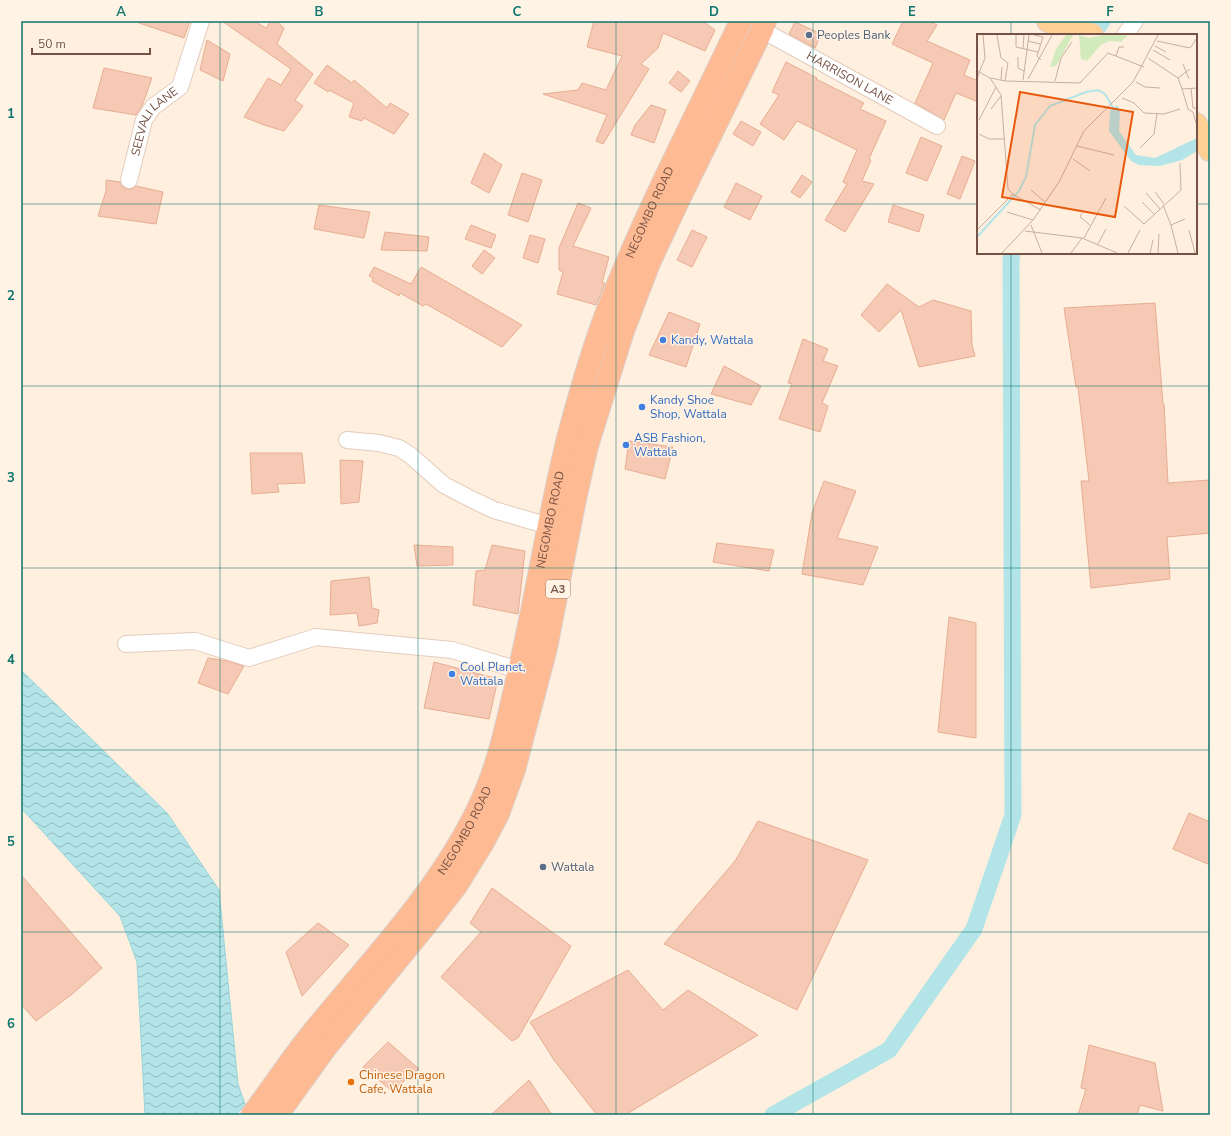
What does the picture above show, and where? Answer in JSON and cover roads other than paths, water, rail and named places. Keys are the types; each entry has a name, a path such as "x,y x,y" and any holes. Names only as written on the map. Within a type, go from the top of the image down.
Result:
{"highway":[{"name":"NEGOMBO ROAD","path":"277,1115 326,1047 425,926 466,872 498,814 519,754 529,671 526,642 568,439 583,387 608,307 632,248 741,21"},
{"name":"NEGOMBO ROAD","path":"253,1114 308,1039 406,920 447,865 465,835 488,788 505,734 529,671 546,648 575,499 587,446 623,331 650,263 678,201 764,25"}],"main road":[{"path":"1048,21 1089,34"},
{"path":"1197,126 1210,150"}],"street":[{"name":"SEEVALI LANE","path":"129,180 144,120 153,107 180,87 201,21"},
{"path":"1127,34 1135,21"},
{"name":"HARRISON LANE","path":"764,25 937,126"},
{"path":"347,440 379,443 399,448 410,455 444,485 494,510 549,526"},
{"path":"126,644 195,641 249,658 316,637 452,650 529,671"}],"water":[{"path":"21,670 167,813 219,890 238,1084 245,1104 236,1115 145,1115 137,962 120,916 21,808"}],"waterway":[{"path":"1094,34 1102,21"},
{"path":"773,1115 889,1050 974,929 1013,815 1012,254"}],"place":[{"name":"Peoples Bank","path":"809,35"},
{"name":"Kandy, Wattala","path":"663,340"},
{"name":"Kandy Shoe Shop, Wattala","path":"642,407"},
{"name":"ASB Fashion, Wattala","path":"626,445"},
{"name":"Cool Planet, Wattala","path":"452,674"},
{"name":"Wattala","path":"543,867"},
{"name":"Chinese Dragon Cafe, Wattala","path":"351,1082"}]}
